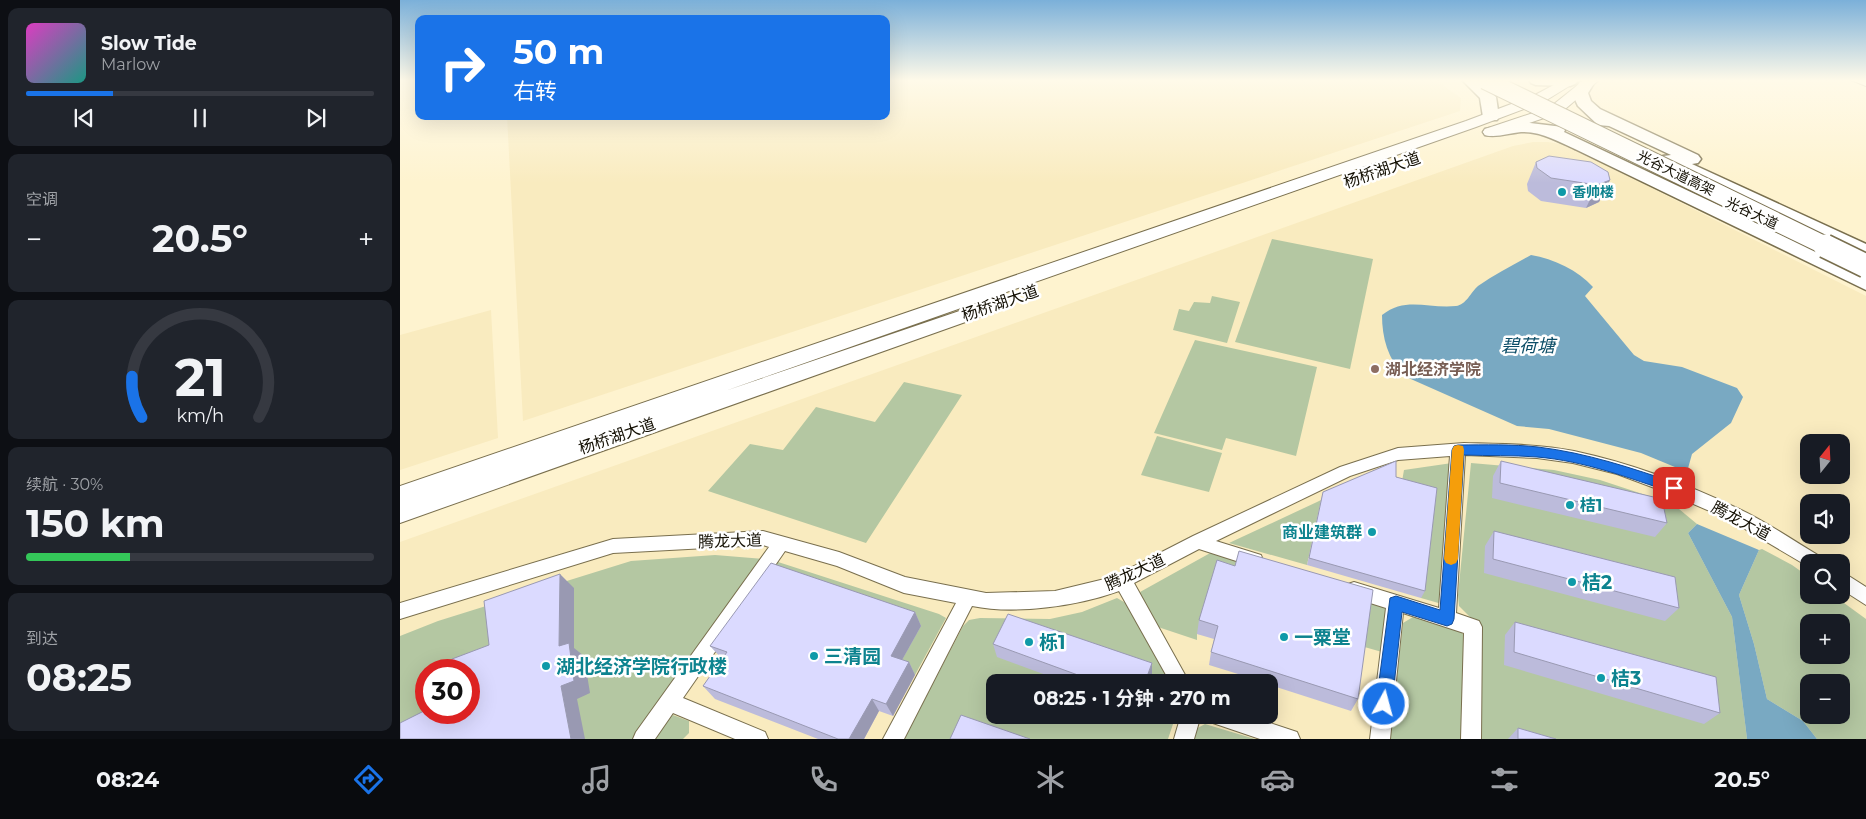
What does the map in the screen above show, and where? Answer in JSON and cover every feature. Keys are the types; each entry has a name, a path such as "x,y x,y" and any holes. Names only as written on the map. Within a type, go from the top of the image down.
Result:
{"highway":[{"name":"光谷大道高架","path":"1549,114 1866,266"},
{"name":"光谷大道高架","path":"1551,114 1866,260"}],"main road":[{"path":"1490,114 1491,124"},
{"name":"杨桥湖大道","path":"400,496 1491,124 1526,114"},
{"path":"1547,114 1583,146 1866,283"},
{"name":"光谷大道","path":"1551,114 1636,158 1866,266"},
{"name":"光谷大道","path":"1554,114 1654,153 1866,251"},
{"path":"1595,114 1600,120 1654,153"},
{"path":"1598,114 1717,171 1866,237"},
{"name":"杨桥湖大道","path":"400,513 1491,124"},
{"path":"1711,194 1795,248"},
{"path":"1798,220 1866,245"}],"street":[{"name":"腾龙大道","path":"400,611 613,546 763,538 839,559 904,585 986,601 1055,599 1123,581 1199,541 1345,471 1398,454 1458,450 1537,452 1573,457 1618,468 1674,488 1734,514 1802,554"},
{"path":"1447,619 1458,450"},
{"path":"1199,541 1214,548 1271,565"},
{"path":"643,739 780,543"},
{"path":"1123,581 1175,674"},
{"path":"1850,585 1866,597"},
{"path":"1338,586 1474,627 1471,739"},
{"path":"893,739 968,597"},
{"path":"1380,739 1396,603"},
{"path":"669,702 758,739"},
{"path":"1184,739 1188,724"},
{"path":"1244,724 1290,739"}],"shaded area":[{"path":"890,114 1449,114 523,421 507,120 890,120"},
{"name":"湖北经济学院","path":"1533,142 1566,145 1866,296 1866,739 400,739 400,542 1513,146"},
{"path":"491,310 498,438 400,470 400,335"}],"green space":[{"path":"1272,239 1373,259 1350,369 1235,342"},
{"path":"1212,296 1240,302 1227,343 1173,330 1179,309 1189,311 1194,302 1210,303"},
{"path":"1195,340 1317,367 1296,456 1226,438 1222,450 1154,433"},
{"path":"904,382 962,395 866,543 708,491 750,444 783,450 816,407 875,422"},
{"path":"1157,436 1222,453 1209,492 1141,475"},
{"path":"1452,463 1442,604 1421,598 1433,496 1401,487 1404,470"},
{"path":"1471,463 1554,470 1600,480 1673,504 1697,524 1688,533 1732,617 1747,739 1478,739 1482,629 1459,606 1458,595"},
{"path":"1321,500 1307,565 1229,543 1317,502"},
{"path":"1762,549 1800,571 1800,604 1845,604 1866,619 1866,739 1817,739 1805,724 1850,724 1850,674 1800,674 1800,719 1767,699 1754,644 1739,595 1759,550"},
{"path":"1212,552 1387,607 1382,652 1361,646 1197,634 1197,640 1155,626 1140,592"},
{"path":"715,555 765,559 636,739 400,739 400,636 438,621 631,561"},
{"path":"775,561 939,614 946,618 915,675 897,669 920,625 725,654"},
{"path":"1117,598 1131,606 1167,674 986,674 986,724 1173,724 1168,739 904,739 963,626 969,620 980,618 1050,619 1082,612"},
{"path":"1413,617 1454,628 1463,634 1468,644 1463,739 1390,739 1403,623"},
{"path":"673,715 689,721 689,733 683,739 650,739 665,719"},
{"path":"1205,724 1255,739 1191,739 1194,730"}],"water":[{"name":"碧荷塘","path":"1531,255 1565,266 1587,281 1593,287 1585,296 1634,355 1644,361 1682,367 1737,388 1743,397 1731,423 1692,454 1687,472 1641,453 1549,429 1517,426 1404,376 1398,369 1387,348 1383,332 1382,315 1400,306 1417,304 1460,305 1466,301 1478,286"},
{"path":"1697,524 1759,550 1739,595 1754,644 1767,699 1800,719 1800,724 1805,724 1817,739 1747,739 1732,617 1688,533"}],"building":[{"path":"1549,156 1591,162 1608,172 1610,180 1597,185 1551,178 1537,168 1536,162"},
{"name":"商业建筑群","path":"1396,461 1396,477 1437,488 1425,591 1309,558 1323,492"},
{"path":"1501,461 1662,499 1667,523 1500,483"},
{"path":"1494,531 1675,577 1679,608 1493,559"},
{"name":"一粟堂","path":"1239,551 1373,590 1358,699 1211,652 1218,626 1199,620 1217,560 1235,566"},
{"name":"三清园","path":"771,563 915,612 891,656 909,662 886,704 872,699 849,739 838,739 703,686 727,652 710,646"},
{"name":"湖北经济学院行政楼","path":"560,574 559,646 569,643 574,681 561,686 571,739 400,739 400,723 415,716 415,724 480,724 480,659 452,659 489,645 484,601"},
{"path":"1008,614 1152,663 1148,674 1075,674 993,644"},
{"path":"1515,622 1716,677 1720,713 1514,652"},
{"path":"961,715 1030,739 950,739"},
{"path":"1518,728 1556,739 1518,739"}],"slow traffic":[{"path":"1451,559 1458,450"}],"place":[{"name":"香帅楼","path":"1562,192"},
{"name":"湖北经济学院","path":"1375,369"},
{"name":"桔1","path":"1570,505"},
{"name":"商业建筑群","path":"1372,532"},
{"name":"桔2","path":"1572,582"},
{"name":"一粟堂","path":"1284,637"},
{"name":"栎1","path":"1029,642"},
{"name":"三清园","path":"814,656"},
{"name":"湖北经济学院行政楼","path":"546,666"},
{"name":"桔3","path":"1601,678"}],"route":[{"path":"1384,704 1396,603 1447,619 1458,450 1537,452 1573,457 1618,468 1674,488"}]}
